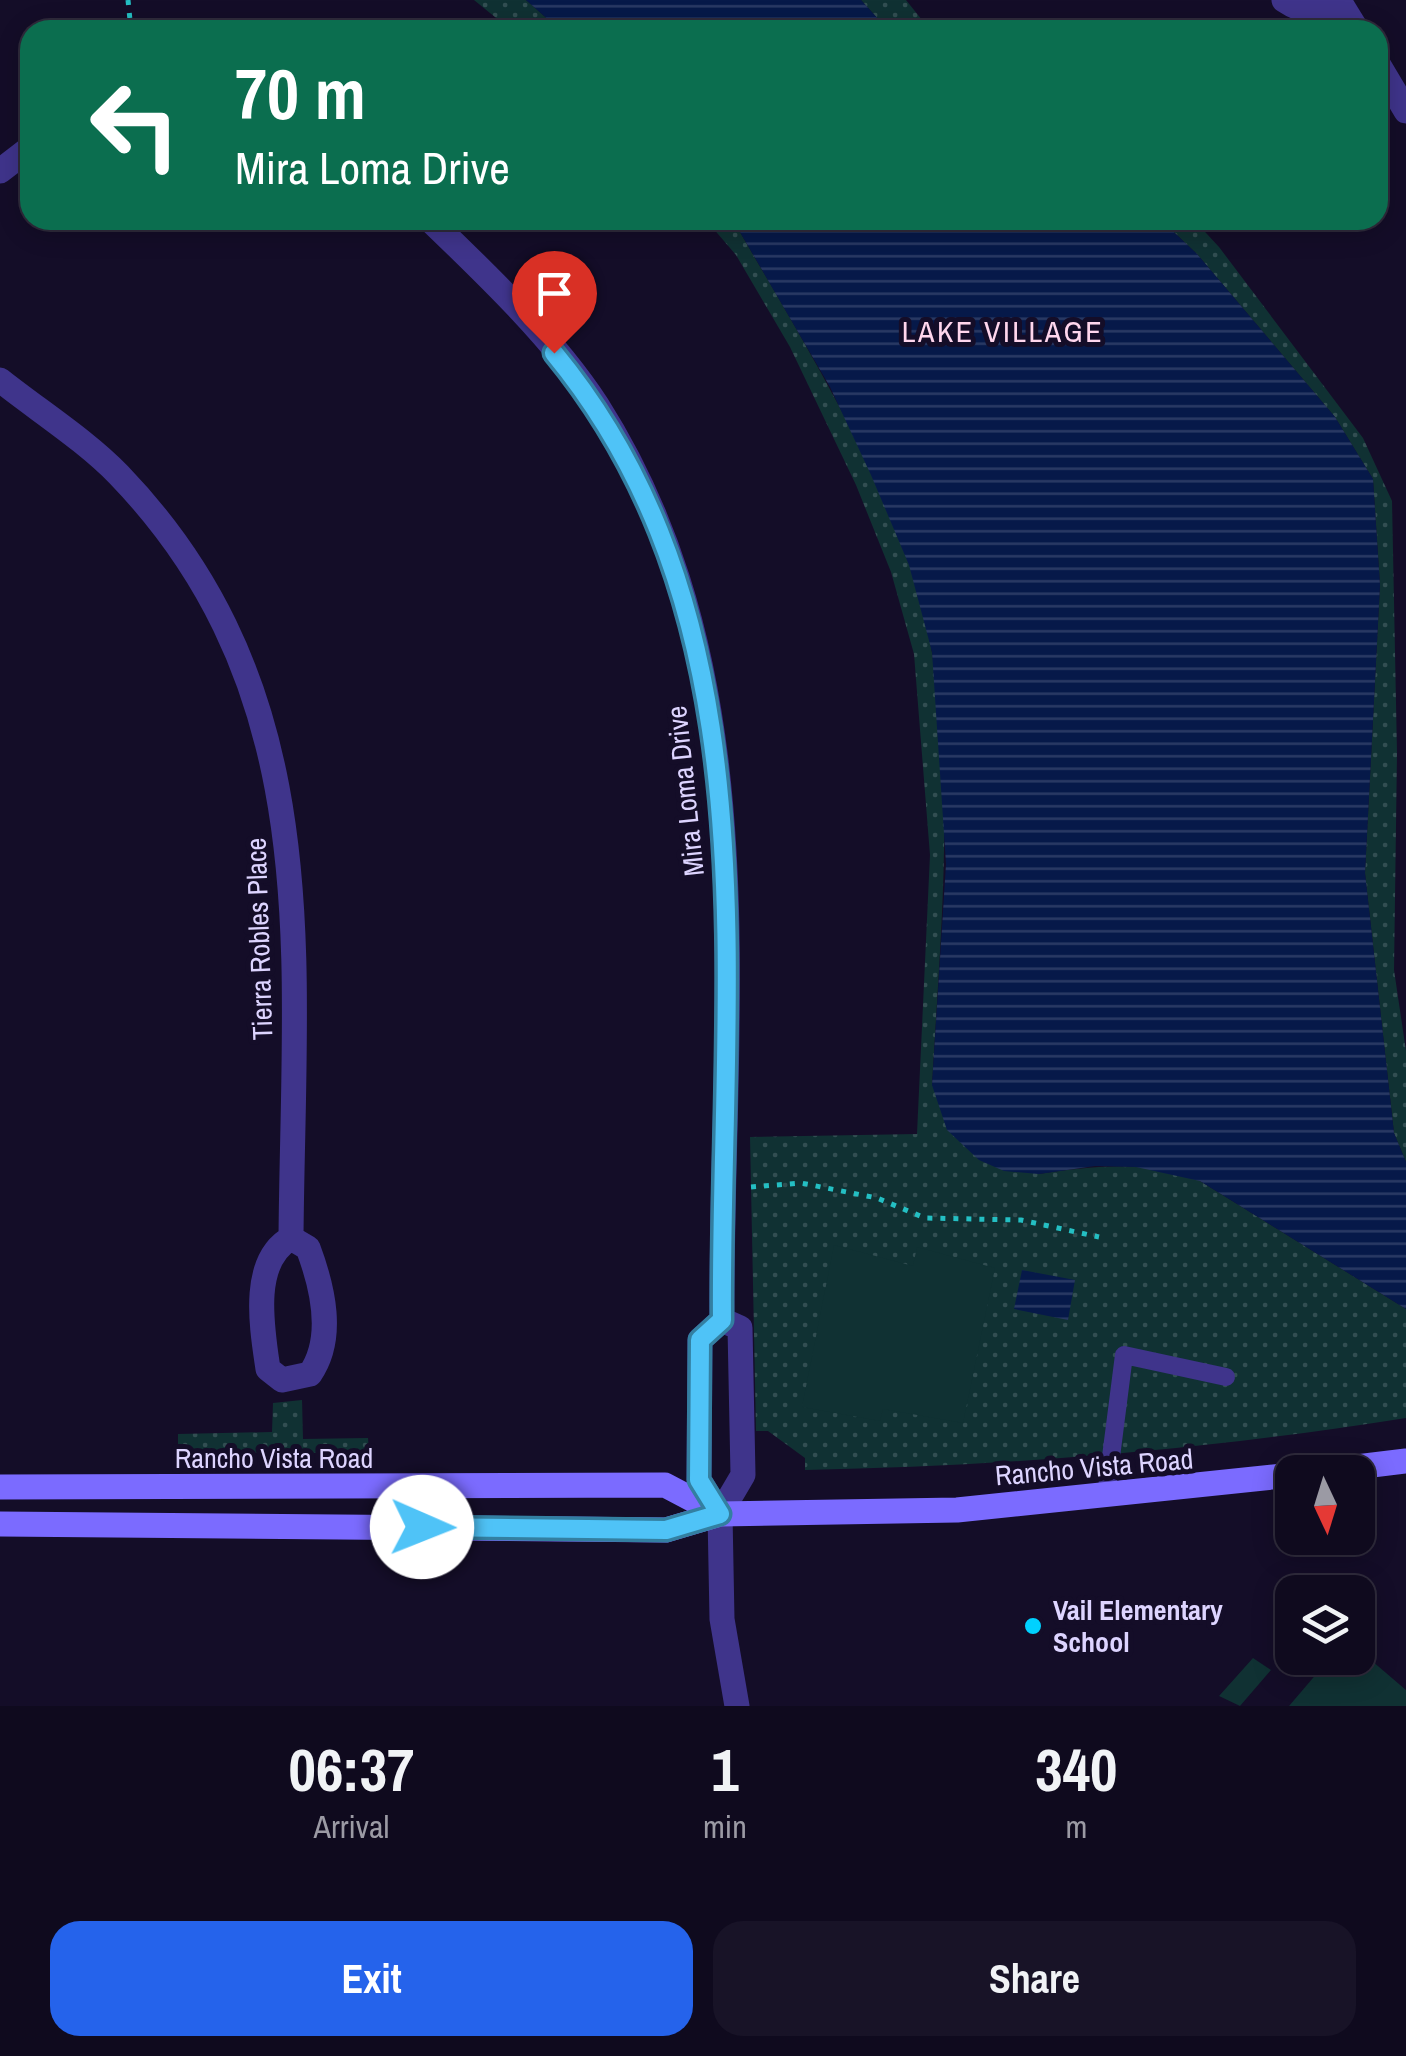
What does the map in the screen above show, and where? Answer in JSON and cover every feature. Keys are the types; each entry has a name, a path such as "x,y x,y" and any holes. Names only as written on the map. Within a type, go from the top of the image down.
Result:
{"main road":[{"path":"1375,1465 1406,1461"},
{"name":"Rancho Vista Road","path":"0,1524 666,1530 720,1514 957,1510 1275,1478"},
{"name":"Rancho Vista Road","path":"0,1487 664,1485 720,1514"}],"street":[{"path":"1284,0 1302,12 1322,12 1340,2"},
{"path":"1388,81 1406,111"},
{"path":"0,171 20,156"},
{"name":"Mira Loma Drive","path":"440,230 512,302 596,405 650,510 686,606 713,727 725,845 722,1320 700,1340 699,1480 720,1514 722,1620 737,1706"},
{"name":"Tierra Robles Place","path":"0,380 118,474 191,564 238,650 273,752 292,864 291,1238"},
{"path":"291,1238 308,1248 316,1270 324,1352 310,1374 282,1380 268,1369 264,1273 278,1245 291,1238"},
{"name":"Mira Loma Drive","path":"720,1514 743,1476 740,1328 722,1320"}],"lane":[{"path":"1106,1496 1124,1355 1226,1377"}],"path":[{"path":"751,1186 800,1182 877,1198 925,1218 1021,1220 1099,1237"}],"green space":[{"path":"474,0 526,0 549,20 499,20"},
{"path":"861,0 906,0 922,20 879,20"},
{"path":"715,230 739,230 792,321 878,486 920,598 932,653 943,761 942,923 932,1085 1039,1174 1140,1167 1200,1181 1406,1309 1406,1418 1106,1454 956,1465 805,1470 805,1458 768,1431 756,1431 750,1137 917,1134 930,855 914,654 891,572 856,485 790,347 736,255"},
{"path":"1172,230 1203,230 1219,247 1363,438 1392,501 1397,753 1394,970 1406,1051 1406,1162 1394,1133 1365,873 1380,585 1373,479 1335,417 1197,254"},
{"path":"834,1245 913,1266 917,1247 995,1268 963,1423 883,1409 880,1421 802,1407"},
{"path":"302,1400 303,1439 368,1438 369,1453 178,1453 178,1434 272,1432 273,1403"},
{"path":"1253,1658 1271,1670 1240,1706 1219,1696"},
{"path":"1375,1664 1406,1690 1406,1706 1289,1706 1315,1675 1375,1675"}],"water":[{"path":"526,0 861,0 879,20 549,20"},
{"path":"739,230 1172,230 1197,254 1335,417 1373,479 1380,585 1365,873 1394,1133 1406,1162 1406,1309 1200,1181 1136,1167 1095,1166 1039,1174 1004,1171 979,1160 947,1130 932,1085 946,864 932,652 909,565 830,387"},
{"path":"1022,1270 1075,1280 1068,1320 1014,1309"}],"place":[{"name":"Vail Elementary School","path":"1033,1626"}],"district":[{"name":"LAKE VILLAGE","path":"1003,331"}],"route":[{"path":"422,1527 666,1530 720,1514 699,1480 700,1340 722,1320 725,845 713,727 686,606 650,510 596,405 554,353"}]}
